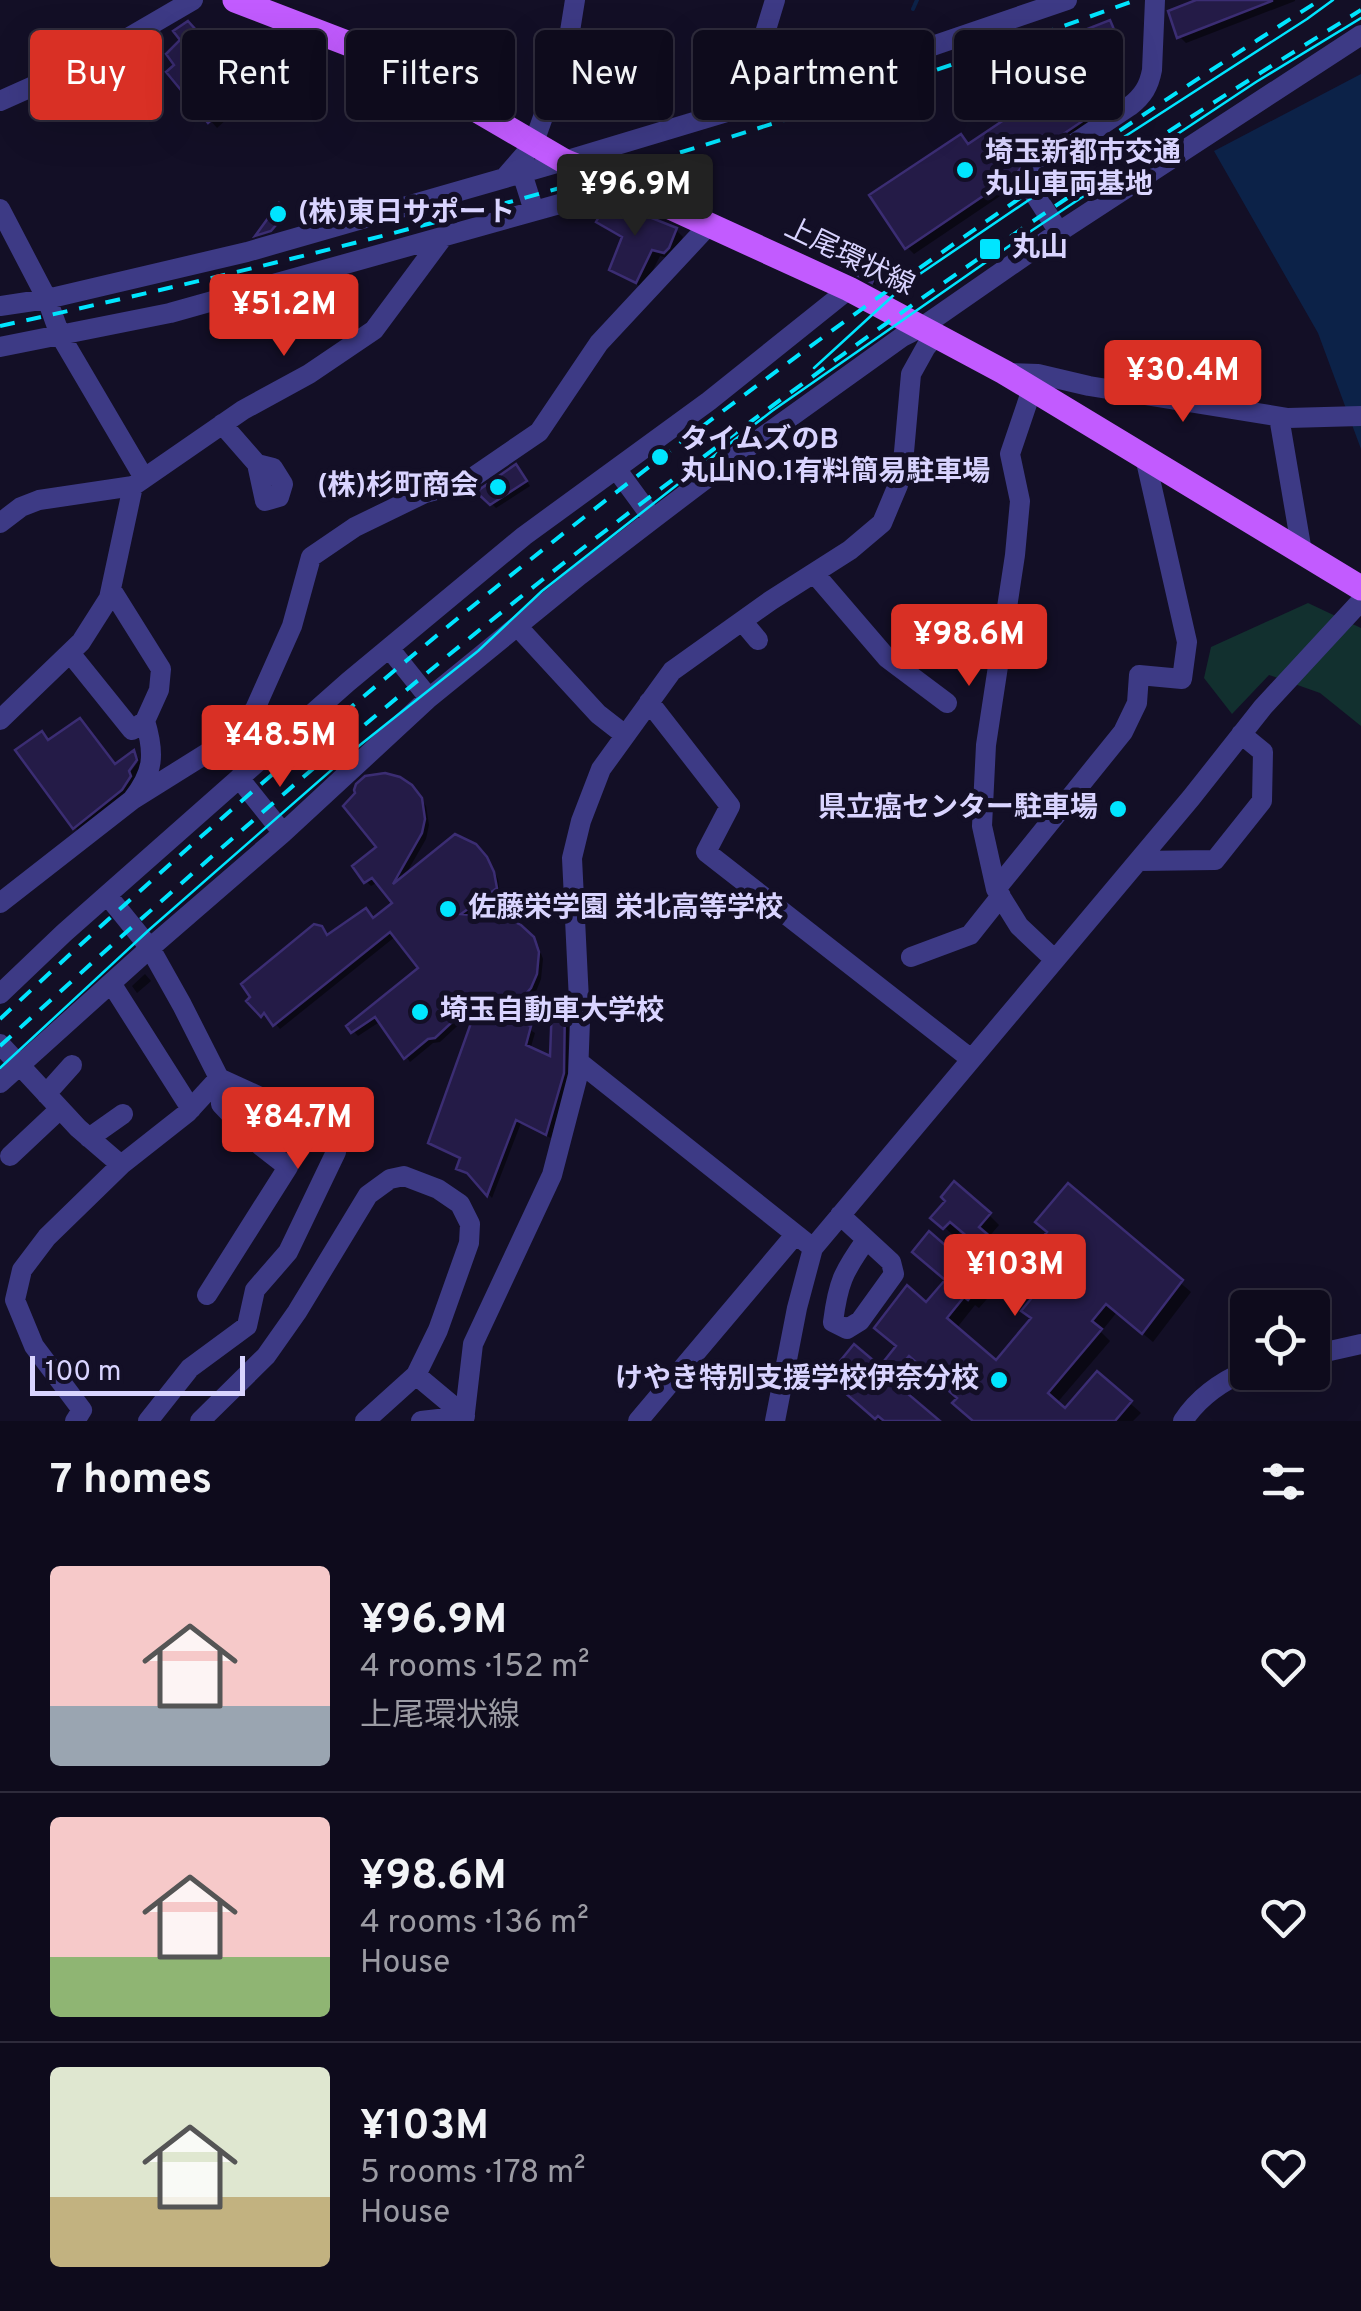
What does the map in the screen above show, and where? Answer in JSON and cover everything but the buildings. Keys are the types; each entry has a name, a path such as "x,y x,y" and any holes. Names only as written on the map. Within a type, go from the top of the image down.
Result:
{"main road":[{"name":"上尾環状線","path":"235,0 391,60 533,146 849,289 1004,372 1361,588"}],"street":[{"path":"0,101 84,63 192,0"},
{"path":"513,176 533,146 567,50 575,0"},
{"path":"765,30 774,0"},
{"path":"934,46 1067,0"},
{"path":"1055,226 1030,187 1030,177 1143,95 1152,70 1155,0"},
{"path":"0,1083 430,698 653,519 902,337 929,331 1055,226 1361,35"},
{"path":"0,306 247,252 704,120"},
{"path":"513,176 534,211"},
{"path":"0,347 170,313 624,186"},
{"path":"0,209 47,298 60,335 138,482 109,598 81,642 0,720"},
{"path":"356,221 366,258"},
{"path":"3,887 236,734 255,709 292,626 310,557 355,528 425,493 466,482 538,432 599,343 709,224"},
{"path":"0,523 38,500 138,482 222,424 309,374 374,330 443,237"},
{"path":"0,994 389,648 554,513 709,401 849,289"},
{"path":"464,1418 473,1344 552,1175 578,1076 580,1021 572,858 601,769 672,672 850,550 882,523 898,486 911,374 926,347 929,331"},
{"path":"1004,372 1038,374 1088,386 1279,417 1361,416"},
{"path":"1032,389 1010,454 1020,501 986,745 982,826 998,892 1019,926 1054,960"},
{"path":"1279,417 1302,552"},
{"path":"222,424 256,464"},
{"path":"911,957 970,936 998,892 1123,732 1137,703 1139,674 1182,679 1187,642 1145,457"},
{"path":"617,470 653,519"},
{"path":"814,573 888,658 946,703"},
{"path":"70,653 132,730 146,720 159,690 161,669 112,589"},
{"path":"775,1421 812,1248 1242,734 1361,601"},
{"path":"742,621 758,640"},
{"path":"518,626 598,714 624,735"},
{"path":"389,648 430,698"},
{"path":"650,702 730,806 706,852 971,1060"},
{"path":"132,800 144,785 154,749 146,720"},
{"path":"1138,861 1215,860 1262,802 1263,752 1242,734"},
{"path":"239,778 283,833"},
{"path":"107,895 150,948 182,1005 219,1078 221,1104 261,1146 288,1167 207,1295"},
{"path":"111,982 191,1109"},
{"path":"0,1044 120,1166"},
{"path":"579,1062 812,1248"},
{"path":"10,1156 53,1102 72,1065"},
{"path":"75,1421 82,1410 34,1346 15,1300 22,1270 48,1237 120,1166 191,1109 219,1078"},
{"path":"148,1421 190,1368 247,1326 255,1290 288,1252 336,1152 328,1136 269,1101 219,1078"},
{"path":"89,1138 123,1114"},
{"path":"200,1421 266,1356 368,1195 390,1179 404,1176 438,1189 460,1204 470,1224 469,1243 438,1330 416,1375 365,1421"},
{"path":"840,1215 866,1240"},
{"path":"638,1421 795,1234"},
{"path":"1330,1350 1361,1344"},
{"path":"416,1375 464,1418"},
{"path":"1183,1421 1204,1396 1230,1380"},
{"path":"421,1421 464,1418"}],"green space":[{"path":"1308,603 1361,628 1361,726 1320,693 1269,675 1232,714 1204,678 1211,647"}],"water":[{"path":"1361,74 1361,449 1318,333 1214,151"}],"waterway":[{"path":"913,9 917,0"}],"tram line":[{"path":"814,368 908,282 1333,0"},
{"path":"0,1068 150,929 360,745 478,651 542,591 724,448 1025,235 1256,82 1361,18"}],"railway":[{"path":"0,326 314,253 548,191 818,109 1136,0"},
{"path":"0,1019 309,743 599,506 902,280 1320,0"},
{"path":"0,1046 309,772 468,639 630,512 1007,239 1361,10"}],"place":[{"name":"埼玉新都市交通 丸山車両基地","path":"965,170"},
{"name":"(株)東日サポート","path":"278,214"},
{"name":"丸山","path":"990,249"},
{"name":"タイムズのB 丸山NO.1有料簡易駐車場","path":"660,457"},
{"name":"(株)杉町商会","path":"498,487"},
{"name":"県立癌センター駐車場","path":"1118,809"},
{"name":"佐藤栄学園 栄北高等学校","path":"448,909"},
{"name":"埼玉自動車大学校","path":"420,1012"},
{"name":"けやき特別支援学校伊奈分校","path":"999,1380"}]}
